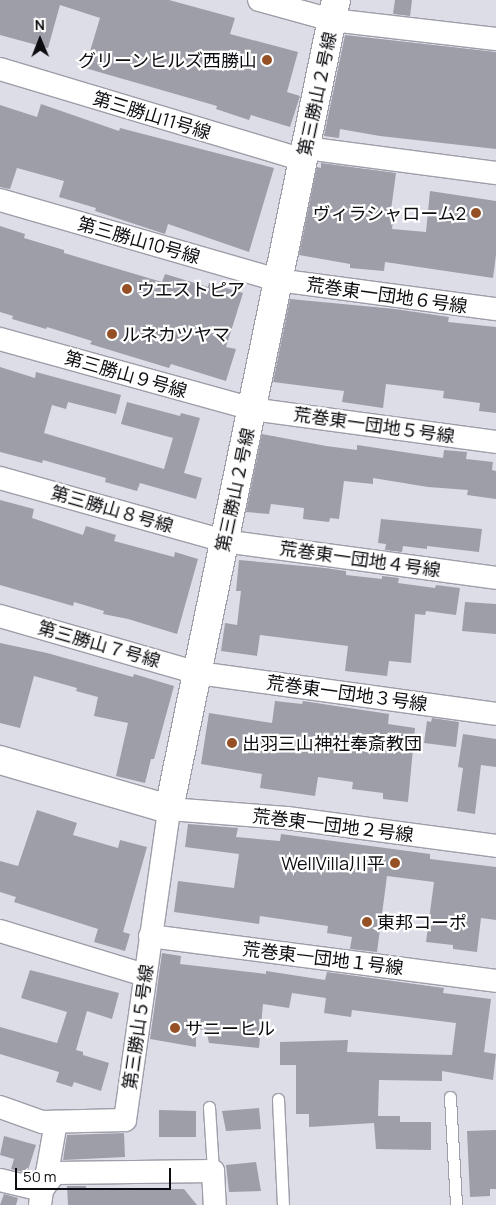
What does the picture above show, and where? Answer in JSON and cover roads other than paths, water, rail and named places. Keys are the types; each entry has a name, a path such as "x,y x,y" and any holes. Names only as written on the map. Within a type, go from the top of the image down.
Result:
{"street":[{"path":"259,0 334,10 496,39"},
{"name":"第三勝山２号線","path":"169,809 334,10"},
{"name":"第三勝山11号線","path":"0,69 304,154 496,173"},
{"name":"第三勝山10号線","path":"0,200 278,280"},
{"name":"荒巻東一団地６号線","path":"278,280 496,309"},
{"name":"第三勝山９号線","path":"0,339 252,408"},
{"name":"荒巻東一団地５号線","path":"252,408 496,442"},
{"name":"第三勝山８号線","path":"0,478 224,541"},
{"name":"荒巻東一団地４号線","path":"224,541 496,578"},
{"name":"第三勝山７号線","path":"0,616 198,673"},
{"name":"荒巻東一団地３号線","path":"198,673 496,714"},
{"path":"0,760 169,809"},
{"name":"荒巻東一団地２号線","path":"169,809 287,818 496,846"},
{"name":"第三勝山５号線","path":"0,1107 42,1122 125,1120 169,809"},
{"path":"0,931 145,975"},
{"name":"荒巻東一団地１号線","path":"150,936 496,981"},
{"path":"44,1192 56,1122"},
{"path":"44,1192 55,1172 213,1171 215,1205"},
{"path":"0,1180 44,1192"}],"lane":[{"path":"450,1097 456,1205"},
{"path":"278,1099 283,1205"},
{"path":"209,1107 213,1171"}],"place":[{"name":"グリーンヒルズ西勝山","path":"267,60"},
{"name":"ヴィラシャローム2","path":"476,213"},
{"name":"ウエストピア","path":"127,289"},
{"name":"ルネカツヤマ","path":"112,334"},
{"name":"出羽三山神社奉斎教団","path":"232,743"},
{"name":"WellVilla川平","path":"395,863"},
{"name":"東邦コーポ","path":"367,922"},
{"name":"サニーヒル","path":"175,1028"}]}
